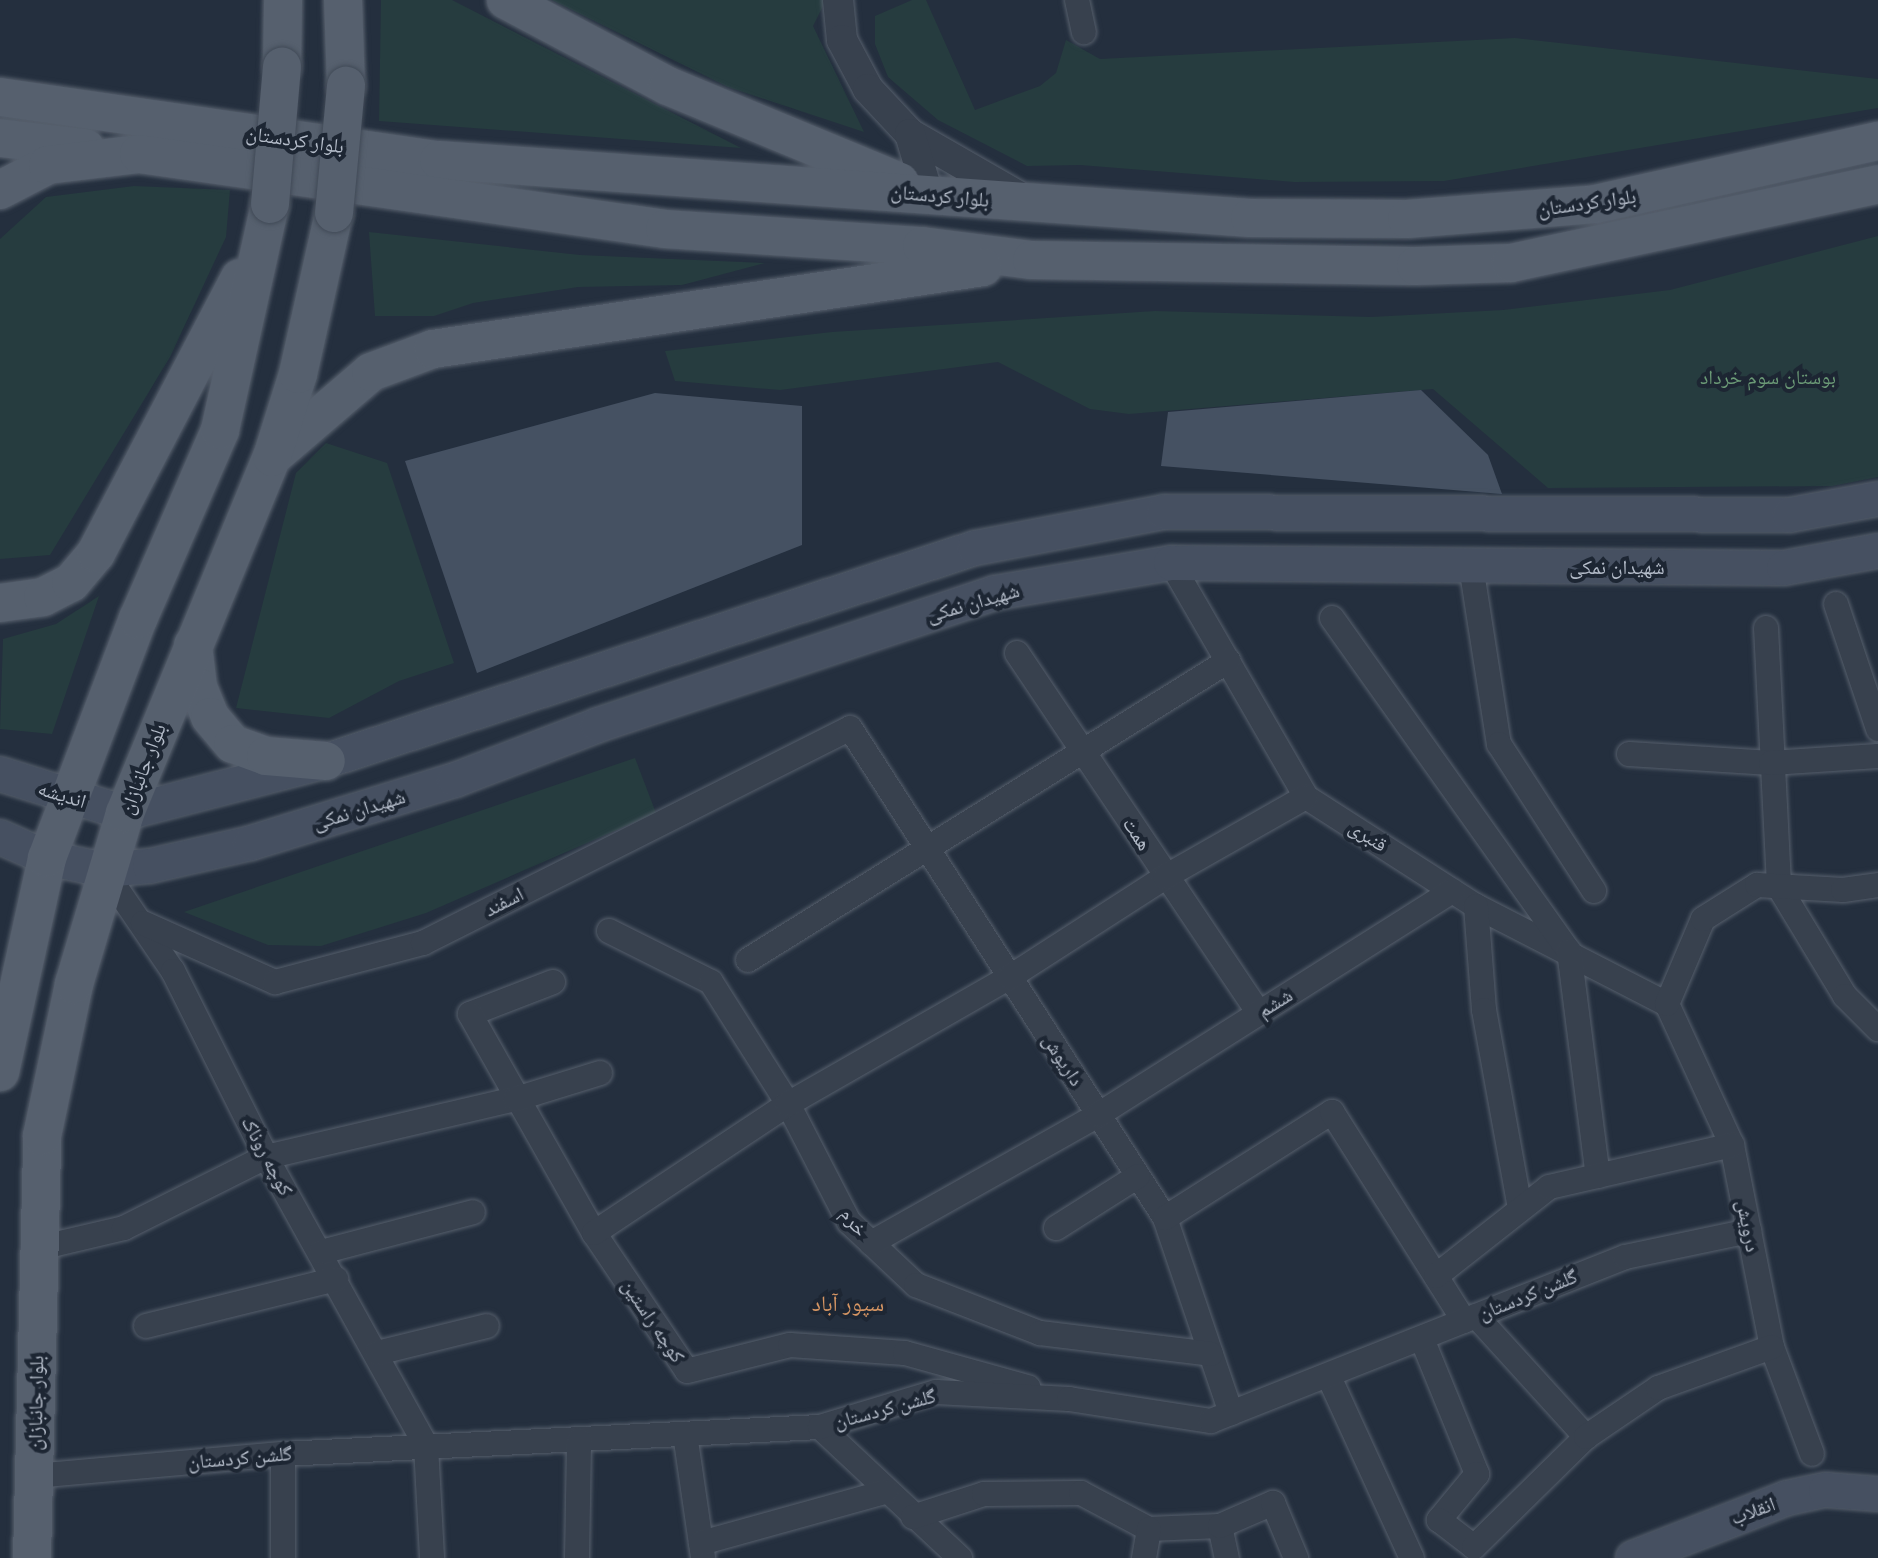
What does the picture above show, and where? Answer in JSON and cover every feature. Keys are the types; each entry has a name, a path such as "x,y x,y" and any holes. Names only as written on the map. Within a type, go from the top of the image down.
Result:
{"main road":[{"path":"0,1072 47,858 68,798 220,430 268,215 282,67 283,0"},
{"name":"بلوار جانبازان","path":"32,1558 42,1136 104,870 193,642 272,457 298,374 334,213 346,86 343,0"},
{"path":"506,0 668,86 928,194"},
{"name":"بلوار کردستان","path":"0,97 439,160 928,194 1034,205 1250,218 1495,214 1611,201 1878,141"},
{"name":"بلوار کردستان","path":"0,138 139,154 665,229 922,246 1032,260 1401,266 1511,263 1878,184"},
{"name":"بلوار کردستان","path":"0,190 48,165 139,154"},
{"path":"0,603 43,597 71,583 96,553 268,215"},
{"path":"272,457 371,372 433,349 1032,260"},
{"path":"125,813 326,761 975,548 1164,512 1790,515 1878,499"},
{"name":"شهیدان نمکی","path":"104,870 150,866 251,843 397,798 995,593 1171,563 1784,568 1878,551"},
{"path":"193,642 198,687 210,717 233,744 266,756 326,761"},
{"name":"اندیشه","path":"0,774 68,798 125,813"},
{"path":"0,837 47,858 104,870"},
{"name":"انقلاب","path":"1633,1558 1787,1498 1826,1490 1878,1494"}],"street":[{"path":"838,0 842,40 868,89 910,134 1034,205"},
{"path":"1077,0 1084,32"},
{"path":"910,134 928,194"},
{"name":"قنبری","path":"1171,563 1306,797 1476,906 1569,951 1667,1004"},
{"path":"1471,566 1499,744 1594,891"},
{"path":"1836,604 1878,729"},
{"path":"1332,618 1569,951 1598,1176"},
{"path":"1766,628 1779,887 1845,996 1878,1029"},
{"name":"همت","path":"1017,653 1259,1013"},
{"path":"748,960 1228,661"},
{"name":"داریوش","path":"850,728 1165,1218 1231,1413"},
{"name":"اسفند","path":"143,923 275,982 423,943 850,728"},
{"path":"1629,754 1771,763 1878,756"},
{"path":"594,1233 788,1104 1010,977 1165,877 1306,797"},
{"name":"کوچه روناک","path":"104,870 173,971 266,1157 426,1446"},
{"path":"1667,1004 1703,919 1757,885 1843,890 1878,885"},
{"name":"ششم","path":"871,1243 1098,1115 1452,891"},
{"path":"1476,906 1484,1010 1520,1209"},
{"name":"خرم","path":"609,931 711,982 788,1104 849,1222 916,1285 1040,1333 1211,1354"},
{"name":"کوچه راستین","path":"553,982 470,1014 594,1233 687,1371 790,1345 905,1353 1069,1399"},
{"name":"درویش","path":"1667,1004 1732,1145 1772,1347 1812,1454"},
{"path":"39,1248 124,1228 266,1157 516,1099 600,1073"},
{"path":"1165,1218 1332,1112 1436,1276 1470,1318 1586,1437"},
{"path":"1436,1276 1549,1187 1732,1145"},
{"path":"1056,1228 1138,1176"},
{"path":"321,1252 473,1212"},
{"name":"گلشن کردستان","path":"35,1476 283,1454 820,1427 936,1392 1069,1399 1211,1421 1329,1377 1625,1257 1749,1231"},
{"path":"146,1326 336,1279"},
{"path":"377,1353 487,1326"},
{"path":"1400,1532 1439,1520 1477,1474 1422,1339"},
{"path":"1439,1520 1474,1547 1586,1437 1658,1388 1772,1347"},
{"path":"1329,1377 1412,1558"},
{"path":"820,1427 885,1492 960,1558"},
{"path":"685,1434 702,1551 885,1492"},
{"path":"577,1558 579,1440"},
{"path":"426,1446 432,1558"},
{"path":"283,1454 283,1558"},
{"path":"913,1517 984,1494 1081,1493 1149,1529 1220,1526 1273,1503 1296,1558"},
{"path":"1220,1526 1227,1558"},
{"path":"1144,1558 1149,1529"}],"green space":[{"path":"381,0 452,0 741,148 379,121"},
{"path":"552,0 826,0 813,26 864,132 728,87"},
{"path":"912,0 926,0 975,110 1040,86 1056,73 1066,40 1100,59 1515,38 1878,79 1878,108 1444,181 1294,182 1080,165 1027,166 938,120 888,77 875,44 875,16"},
{"path":"134,186 230,190 226,237 170,357 50,555 0,559 0,239 46,197"},
{"path":"369,232 580,255 765,263 682,285 578,287 473,303 434,316 375,316"},
{"name":"بوستان سوم خرداد","path":"1878,236 1878,477 1832,486 1548,488 1433,389 1129,414 1090,409 998,362 780,390 675,381 665,351 832,332 1155,311 1371,317 1503,310 1670,290"},
{"path":"326,443 387,463 454,663 399,681 329,718 236,708 296,473"},
{"path":"99,596 52,734 0,729 3,639 56,624"},
{"path":"635,758 656,813 426,913 321,946 268,945 184,912"}],"building":[{"path":"1421,390 1488,455 1502,494 1161,466 1168,412"},
{"path":"655,393 802,406 802,545 477,673 405,461"}],"district":[{"name":"سپور آباد","path":"848,1304"}]}
